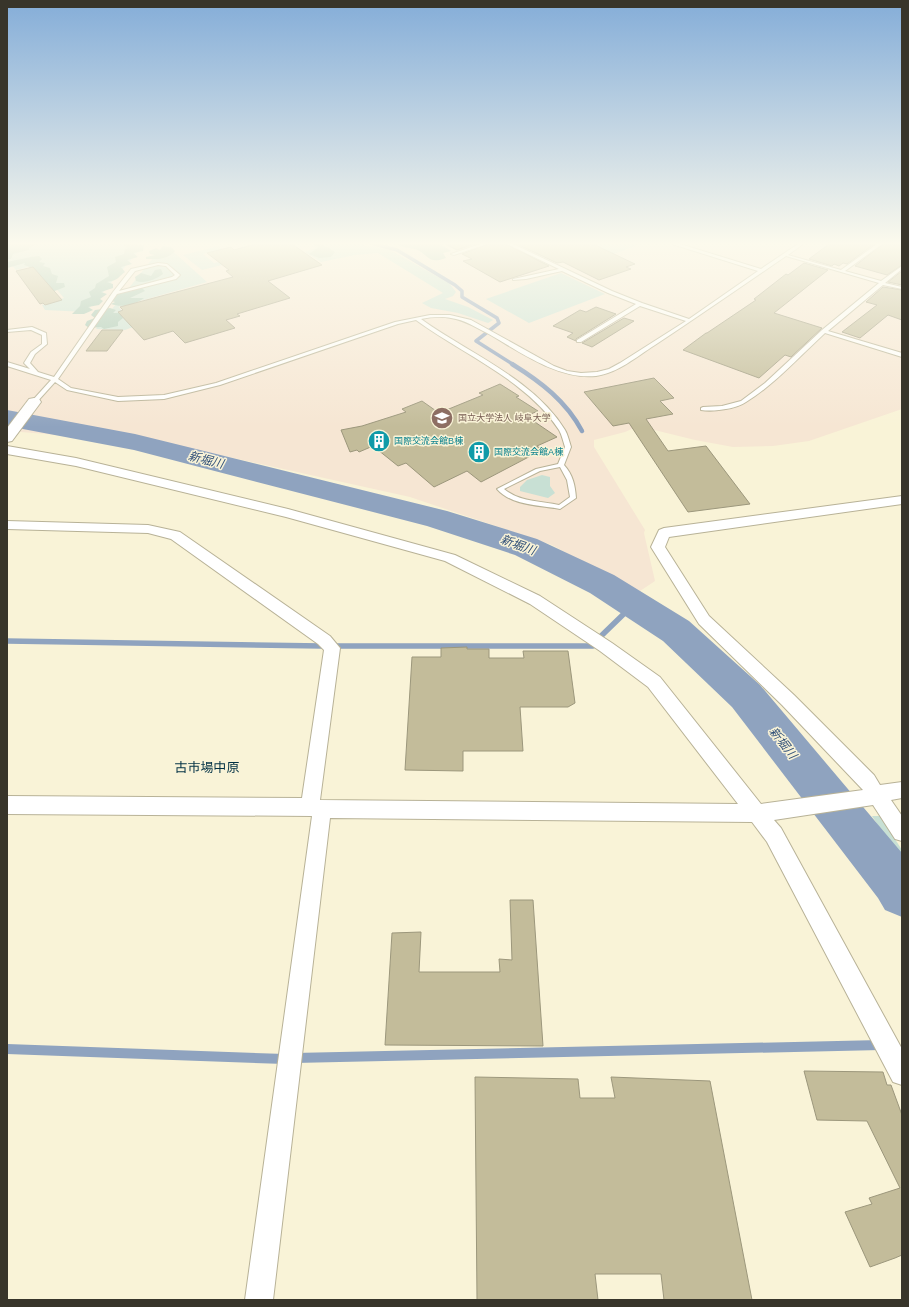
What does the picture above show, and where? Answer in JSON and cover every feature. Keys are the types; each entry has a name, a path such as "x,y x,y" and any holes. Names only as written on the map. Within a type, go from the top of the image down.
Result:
{"street":[{"path":"7,438 34,402"},
{"path":"7,450 76,462 288,513 450,558 535,600 601,643 654,682 764,812 774,835 902,1073"},
{"path":"902,500 664,533 658,547 704,620 788,700 867,781 873,796 902,832"},
{"path":"7,525 148,529 175,536 324,640 332,648 316,808 259,1300"},
{"path":"7,805 764,812 873,796 902,790"}],"lane":[{"path":"34,402 54,379 106,305"},
{"path":"579,341 638,305"},
{"path":"643,305 689,320"},
{"path":"7,364 54,379 69,389 118,399 164,397 218,384 397,323 416,318 450,316 469,321 552,368 563,372 576,374 597,374 611,370 711,305"},
{"path":"703,409 722,408 743,402 767,384 824,331 855,305"},
{"path":"416,318 512,381 532,396 547,411 562,430 568,447 561,465"},
{"path":"7,331 32,328 44,334 45,344 34,353 27,363 37,373"},
{"path":"824,331 902,356"},
{"path":"561,465 568,472 572,481 573,498 560,507 522,500 505,495 500,489 538,470 561,465"}],"shaded area":[{"name":"国立大学法人 岐阜大学","path":"7,305 902,305 902,409 809,441 773,446 733,447 695,440 638,426 625,432 594,440 594,447 645,530 644,533 655,581 640,591 625,585 552,545 410,497 170,444 21,432 7,427"}],"green space":[{"path":"42,305 92,305 86,312 45,310"},
{"path":"99,305 88,307 93,310 84,314 72,314 80,306"},
{"path":"115,305 126,305 119,307 133,327 125,330 96,329"},
{"path":"426,305 462,305 493,320 488,323 458,313 431,308"},
{"path":"497,305 576,305 529,323"},
{"path":"110,308 116,310 113,313 121,313 123,318 118,322 118,326 104,329 101,327 89,328 85,325 87,321 95,318 91,315 95,310"},
{"path":"542,475 550,477 550,486 555,493 548,498 520,491 520,487 527,480"},
{"path":"872,816 880,816 902,850 902,862"}],"building":[{"path":"128,305 267,305 237,314 240,316 226,320 235,328 185,343 173,331 144,340 118,312 123,310 120,307"},
{"path":"749,305 784,305 774,313 822,328 791,357 785,355 759,378 683,350"},
{"path":"877,305 902,305 902,320 888,315 860,338 842,332"},
{"path":"596,307 616,314 576,339 576,341 567,337 573,333 553,326 580,310 586,312"},
{"path":"624,318 634,321 592,347 582,343"},
{"path":"102,330 123,330 107,351 86,351"},
{"path":"654,378 674,398 660,401 673,414 646,419 668,451 706,446 750,504 688,512 629,423 613,426 584,392"},
{"path":"500,384 519,396 516,397 538,411 526,416 557,437 537,446 542,450 481,482 467,471 434,487 406,463 398,466 373,446 359,452 357,450 350,452 341,430 362,426 406,412 402,409 422,401 439,413 483,395 479,393"},
{"path":"467,647 467,649 489,649 489,658 524,658 523,651 568,651 575,703 568,707 520,707 523,751 463,751 463,771 405,770 412,657 441,657 441,648"},
{"path":"510,900 533,900 543,1046 385,1045 392,933 421,932 419,972 500,972 499,959 512,960"},
{"path":"804,1071 883,1072 887,1085 891,1085 902,1115 902,1255 870,1267 845,1212 872,1204 869,1198 900,1188 867,1121 817,1120"},
{"path":"475,1077 578,1079 580,1098 615,1098 611,1077 710,1081 752,1300 664,1300 661,1274 595,1274 598,1300 477,1300"}],"waterway":[{"path":"475,305 497,318 499,323 476,341 514,365"},
{"path":"512,364 552,393 576,420 582,431"},
{"name":"新堀川","path":"7,418 135,442 436,518 526,547 602,584 676,631 746,696 895,881 902,893"},
{"path":"7,641 322,646 593,646 599,638 634,604"},
{"path":"294,1058 881,1045"},
{"path":"7,1049 285,1059"}],"place":[{"name":"国立大学法人 岐阜大学","path":"442,418"},
{"name":"国際交流会館B棟","path":"379,441"},
{"name":"国際交流会館A棟","path":"479,452"}],"district":[{"name":"古市場中原","path":"207,767"}]}
